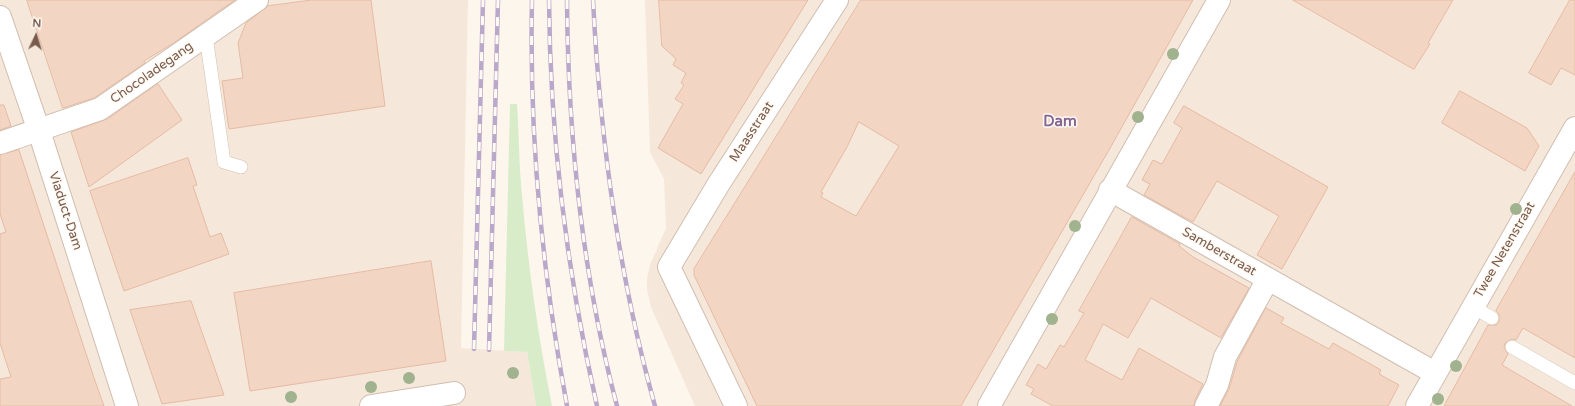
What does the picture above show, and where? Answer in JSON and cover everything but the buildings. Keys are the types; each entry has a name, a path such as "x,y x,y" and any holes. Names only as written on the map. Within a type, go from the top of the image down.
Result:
{"street":[{"name":"Chocoladegang","path":"0,143 100,109 257,0"},
{"name":"Maasstraat","path":"736,406 669,267 718,185 837,0"},
{"path":"989,406 1219,0"},
{"name":"Viaduct-Dam","path":"0,17 39,131 127,406"},
{"name":"Twee Netenstraat","path":"1417,406 1435,372 1486,316 1575,128"},
{"name":"Samberstraat","path":"1110,190 1268,280 1225,357 1217,385 1206,406"},
{"path":"1268,280 1435,372"},
{"path":"371,406 454,393"}],"lane":[{"path":"206,36 224,162 241,167"},
{"path":"1512,348 1575,383"}],"shaded area":[{"path":"0,0 468,0 461,348 527,352 536,406 0,406"},
{"path":"645,0 1575,0 1575,406 695,406 651,307 647,289 647,278 650,265 666,228 664,179 650,152"}],"green space":[{"path":"510,104 517,104 521,184 530,275 552,406 536,406 527,352 504,351"}],"railway":[{"path":"474,349 483,0"},
{"path":"489,350 498,0"},
{"path":"532,0 533,102 539,204 544,255 558,356 567,406"},
{"path":"549,0 553,103 562,204 577,306 597,406"},
{"path":"567,0 570,102 579,204 595,306 617,406"},
{"path":"593,0 600,103 613,205 631,306 655,406"}],"district":[{"name":"Dam","path":"1060,122"}]}
